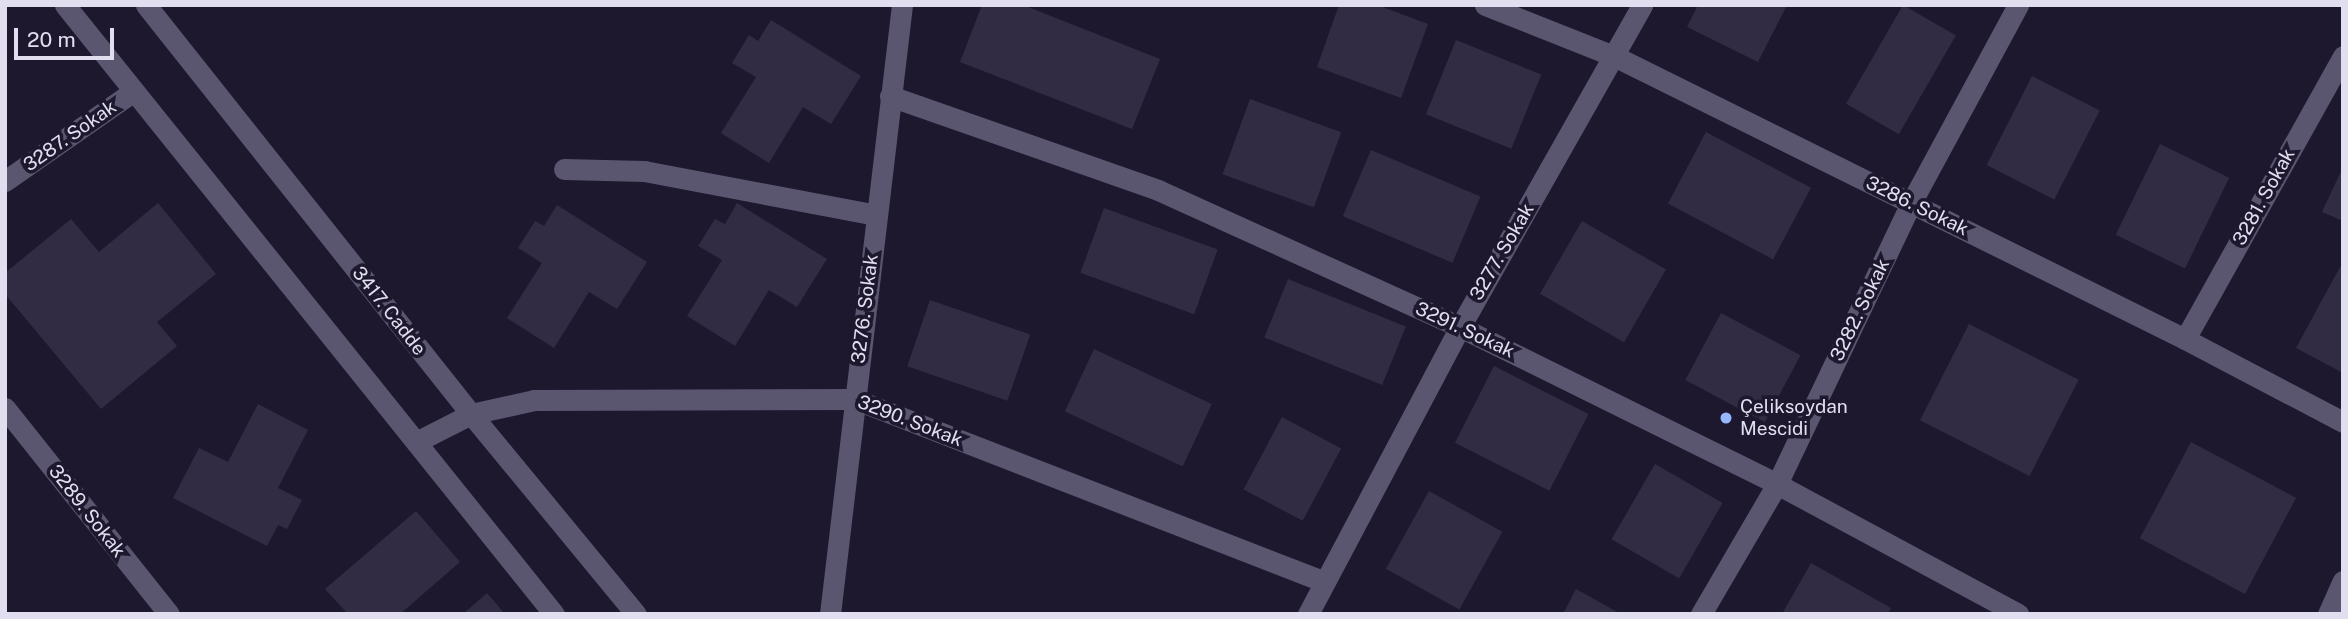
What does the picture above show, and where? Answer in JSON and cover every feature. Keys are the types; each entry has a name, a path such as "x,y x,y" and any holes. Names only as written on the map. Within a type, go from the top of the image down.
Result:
{"street":[{"path":"65,5 554,614"},
{"name":"3417. Cadde","path":"146,5 471,414 636,614"},
{"name":"3276. Sokak","path":"830,614 902,5"},
{"name":"3286. Sokak","path":"1485,5 1614,56 2185,339 2343,422"},
{"name":"3277. Sokak","path":"1308,614 1460,327 1642,5"},
{"name":"3282. Sokak","path":"1701,614 1777,484 1911,203 2018,5"},
{"name":"3281. Sokak","path":"2185,339 2343,56"},
{"name":"3287. Sokak","path":"5,181 134,91"},
{"name":"3291. Sokak","path":"890,96 1158,190 1460,327 1777,484 2018,614"},
{"path":"564,169 644,171 876,215"},
{"name":"3290. Sokak","path":"416,442 471,414 534,400 632,397 854,399 1325,582"},
{"name":"3289. Sokak","path":"5,408 169,614"},
{"path":"2328,614 2343,581"}],"building":[{"path":"982,5 1023,5 1160,59 1132,129 960,62"},
{"path":"1339,5 1377,5 1428,24 1401,98 1317,67"},
{"path":"1698,5 1787,5 1758,62 1687,27"},
{"path":"1903,5 1956,36 1899,134 1846,104"},
{"path":"771,20 861,76 831,124 803,107 769,163 721,133 756,77 732,63 749,35 758,41"},
{"path":"1456,40 1541,74 1511,149 1426,114"},
{"path":"2032,76 2100,111 2054,200 1987,165"},
{"path":"1250,99 1341,132 1314,207 1223,174"},
{"path":"1706,132 1811,188 1773,259 1668,204"},
{"path":"2160,144 2229,178 2185,269 2116,235"},
{"path":"1371,150 1481,196 1452,263 1343,216"},
{"path":"2343,167 2343,221 2322,212"},
{"path":"158,203 216,274 157,322 177,346 101,409 5,294 5,273 71,219 99,252"},
{"path":"737,203 827,259 797,307 769,290 735,346 687,316 722,260 698,246 715,219 725,224"},
{"path":"557,205 647,262 617,309 589,292 554,348 507,318 542,263 518,248 535,221 544,226"},
{"path":"1104,208 1218,249 1194,314 1080,273"},
{"path":"1582,221 1666,270 1624,342 1540,294"},
{"path":"2340,267 2343,268 2343,373 2296,348"},
{"path":"1288,279 1406,327 1382,385 1264,337"},
{"path":"930,300 1030,335 1007,401 907,366"},
{"path":"1721,313 1800,355 1765,422 1685,380"},
{"path":"1969,324 2079,380 2030,476 1920,420"},
{"path":"1094,349 1212,404 1183,466 1065,412"},
{"path":"1494,366 1588,414 1549,491 1455,443"},
{"path":"258,404 308,430 278,488 302,500 287,529 278,525 267,546 173,498 199,448 228,462"},
{"path":"1282,417 1341,448 1303,521 1244,489"},
{"path":"2191,442 2296,498 2245,594 2140,538"},
{"path":"1655,464 1723,503 1679,578 1612,539"},
{"path":"1429,491 1502,532 1459,610 1386,569"},
{"path":"416,511 460,562 400,614 348,614 325,589"},
{"path":"1811,563 1891,608 1888,614 1782,614"},
{"path":"1576,589 1621,614 1563,614"},
{"path":"487,593 505,614 463,614"}],"place":[{"name":"Çeliksoydan Mescidi","path":"1726,418"}]}
